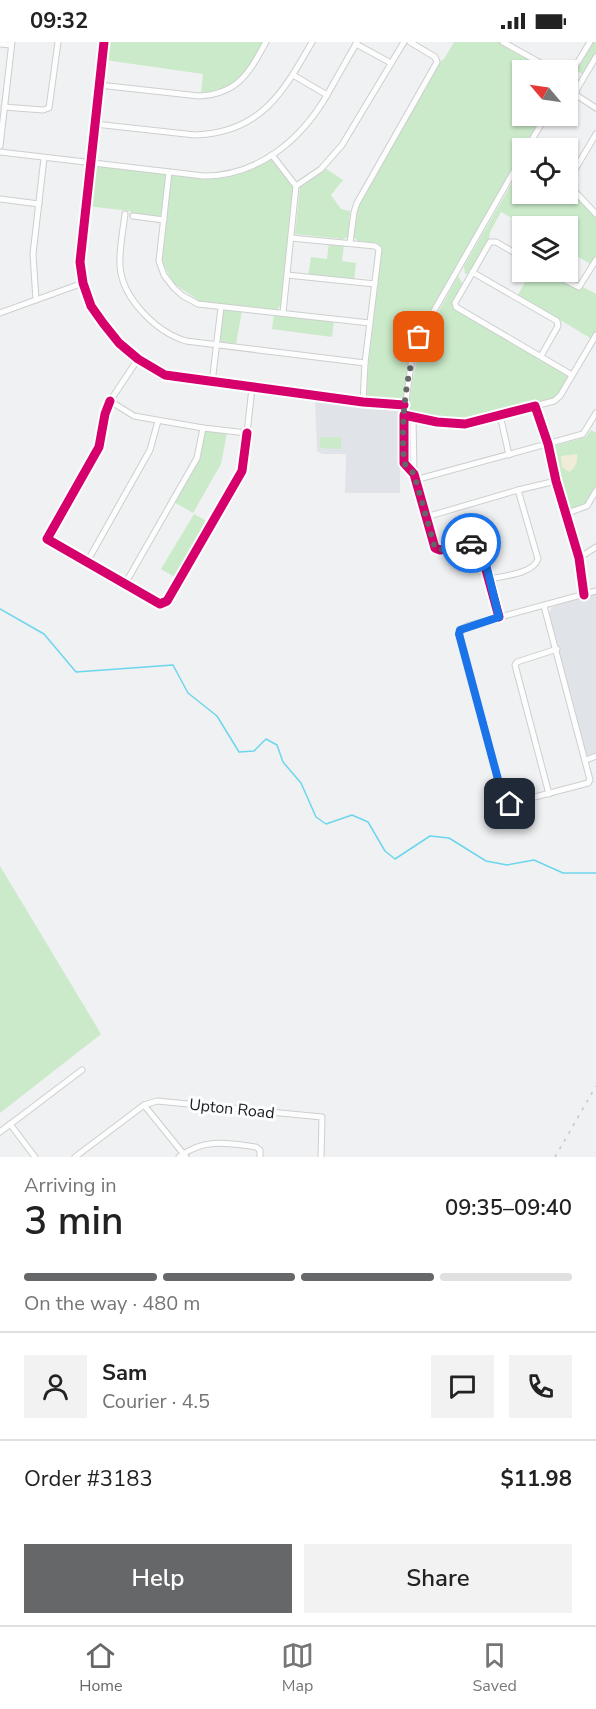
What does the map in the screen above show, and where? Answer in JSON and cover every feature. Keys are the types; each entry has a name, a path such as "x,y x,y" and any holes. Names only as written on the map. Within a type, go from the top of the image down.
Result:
{"street":[{"path":"4,107 44,110 49,108 58,42"},
{"path":"104,42 80,262 83,283 91,306 102,323 119,343 138,359 171,378 404,405"},
{"path":"99,85 214,96 225,92 242,80 266,42"},
{"path":"94,124 195,135 223,132 252,121 269,106 294,75 312,42"},
{"path":"296,186 321,169 342,145 404,42"},
{"path":"351,243 357,202 437,62 435,57 410,42"},
{"path":"503,42 536,60"},
{"path":"578,62 590,42"},
{"path":"0,152 204,176 228,174 251,167 272,155 308,122 327,95 356,43 391,63"},
{"path":"0,44 12,44 0,146"},
{"path":"596,57 576,95 596,108"},
{"path":"578,73 584,77"},
{"path":"294,75 327,95"},
{"path":"578,164 596,134"},
{"path":"272,155 296,186 283,314"},
{"path":"36,300 33,254 44,158"},
{"path":"170,172 159,261 164,275 183,296 192,302 220,307 370,323"},
{"path":"415,477 404,463 404,405 412,358 419,337 512,174"},
{"path":"578,194 595,210"},
{"path":"0,199 39,204"},
{"path":"124,214 120,268 125,286 148,318 173,336 186,341 365,363"},
{"path":"133,216 164,220"},
{"path":"291,238 351,243 375,246 379,249 365,363 363,402"},
{"path":"512,251 493,241 488,245 456,303 456,308 572,375"},
{"path":"569,282 579,287 596,260"},
{"path":"472,272 557,321 558,326 541,356"},
{"path":"287,275 375,284"},
{"path":"0,314 83,283"},
{"path":"212,383 218,345 220,307"},
{"path":"404,415 437,422 465,424 557,399 596,335"},
{"path":"138,359 110,401 105,414 99,447 47,538 160,604 166,601 242,471 252,388"},
{"path":"110,401 132,416 203,429 247,433"},
{"path":"535,406 548,444 556,481 579,558 584,595"},
{"path":"415,477 509,455 583,434 596,413"},
{"path":"500,415 509,455"},
{"path":"413,417 415,477 434,546 438,550 474,542 479,544 499,617"},
{"path":"87,562 152,446 158,421"},
{"path":"125,584 198,458 203,429"},
{"path":"426,517 556,481"},
{"path":"489,579 530,569 537,563 538,559 518,490"},
{"path":"565,514 586,506 596,490"},
{"path":"579,558 596,547"},
{"path":"544,606 590,778 589,783 510,804 503,798 459,634 460,630 467,626 596,591"},
{"path":"549,794 514,665 517,662 556,650"},
{"path":"586,760 596,756"},
{"path":"0,1132 82,1070"},
{"name":"Upton Road","path":"144,1105 158,1101 176,1102 322,1117 321,1157"},
{"path":"75,1157 144,1105 182,1156 204,1144 216,1143 256,1148 260,1150 260,1157"},
{"path":"10,1124 35,1157"}],"shaded area":[{"path":"315,399 400,408 400,493 345,493 346,454 322,454 317,451"},
{"path":"596,594 596,752 587,756 549,613 552,607"}],"green space":[{"path":"107,42 264,42 253,61 232,84 213,92 201,93 203,74 105,60"},
{"path":"454,42 500,42 532,60 512,60 512,126 538,126 531,138 512,138 512,171 431,312 410,358 403,399 400,402 368,400 365,397 381,249 377,243 358,241 353,237 357,207 439,62 444,59"},
{"path":"592,42 596,42 596,54 584,75 578,72 578,65"},
{"path":"272,157 294,186 282,304 277,310 201,302 173,283 162,261 171,174 213,178"},
{"path":"95,166 168,173 164,212 158,217 150,218 133,215 130,211 87,206 92,169"},
{"path":"325,168 343,180 331,195 341,209 350,211 348,237 343,239 295,234 300,186"},
{"path":"512,183 512,204 578,204 578,197 596,216 596,258 592,265 578,257 578,216 512,216 512,218 501,212 490,232 489,241 470,273 465,274 464,266"},
{"path":"329,243 344,245 342,261 356,263 354,281 308,276 311,257 327,259"},
{"path":"458,276 463,284 454,305 571,376 559,396 554,400 465,423 413,416 408,412 421,344"},
{"path":"525,282 564,282 576,289 583,287 596,294 596,332 592,339 518,295"},
{"path":"225,309 242,311 236,344 221,343 220,340 222,311"},
{"path":"274,314 334,321 332,337 272,329"},
{"path":"204,430 227,433 221,464 193,513 174,502 196,464"},
{"path":"591,430 596,433 596,487 586,504 572,509 567,507 551,447 586,437"},
{"path":"320,437 341,437 341,449 320,448"},
{"path":"194,514 210,523 178,579 161,569"},
{"path":"0,866 101,1034 0,1113"}],"sand":[{"path":"577,454 574,467 569,472 562,467 561,456"}],"waterway":[{"path":"0,609 44,634 76,672 173,665 188,693 217,716 239,752 254,751 266,739 277,745 283,762 301,783 316,817 326,824 352,815 368,822 385,851 395,859 430,836 449,838 486,861 507,865 534,860 563,873 596,873"}],"railway":[{"path":"555,1157 596,1086"}],"cycle path":[{"path":"104,42 80,262 83,283 91,306 119,343 138,359 165,375 363,402 404,405"},
{"path":"110,401 105,414 99,447 47,539 160,604 167,601 242,471 247,433"},
{"path":"499,617 479,544 474,542 440,550 435,548 414,474 404,463 404,415 437,422 465,424 535,406 548,444 556,481 579,558 584,595"}],"way so far":[{"path":"419,337 412,358 404,408 404,463 414,474 435,548 440,550 471,543"}],"route":[{"path":"471,543 477,542 482,548 499,617 467,626 460,630 459,634 503,798 507,804 510,804"}]}
